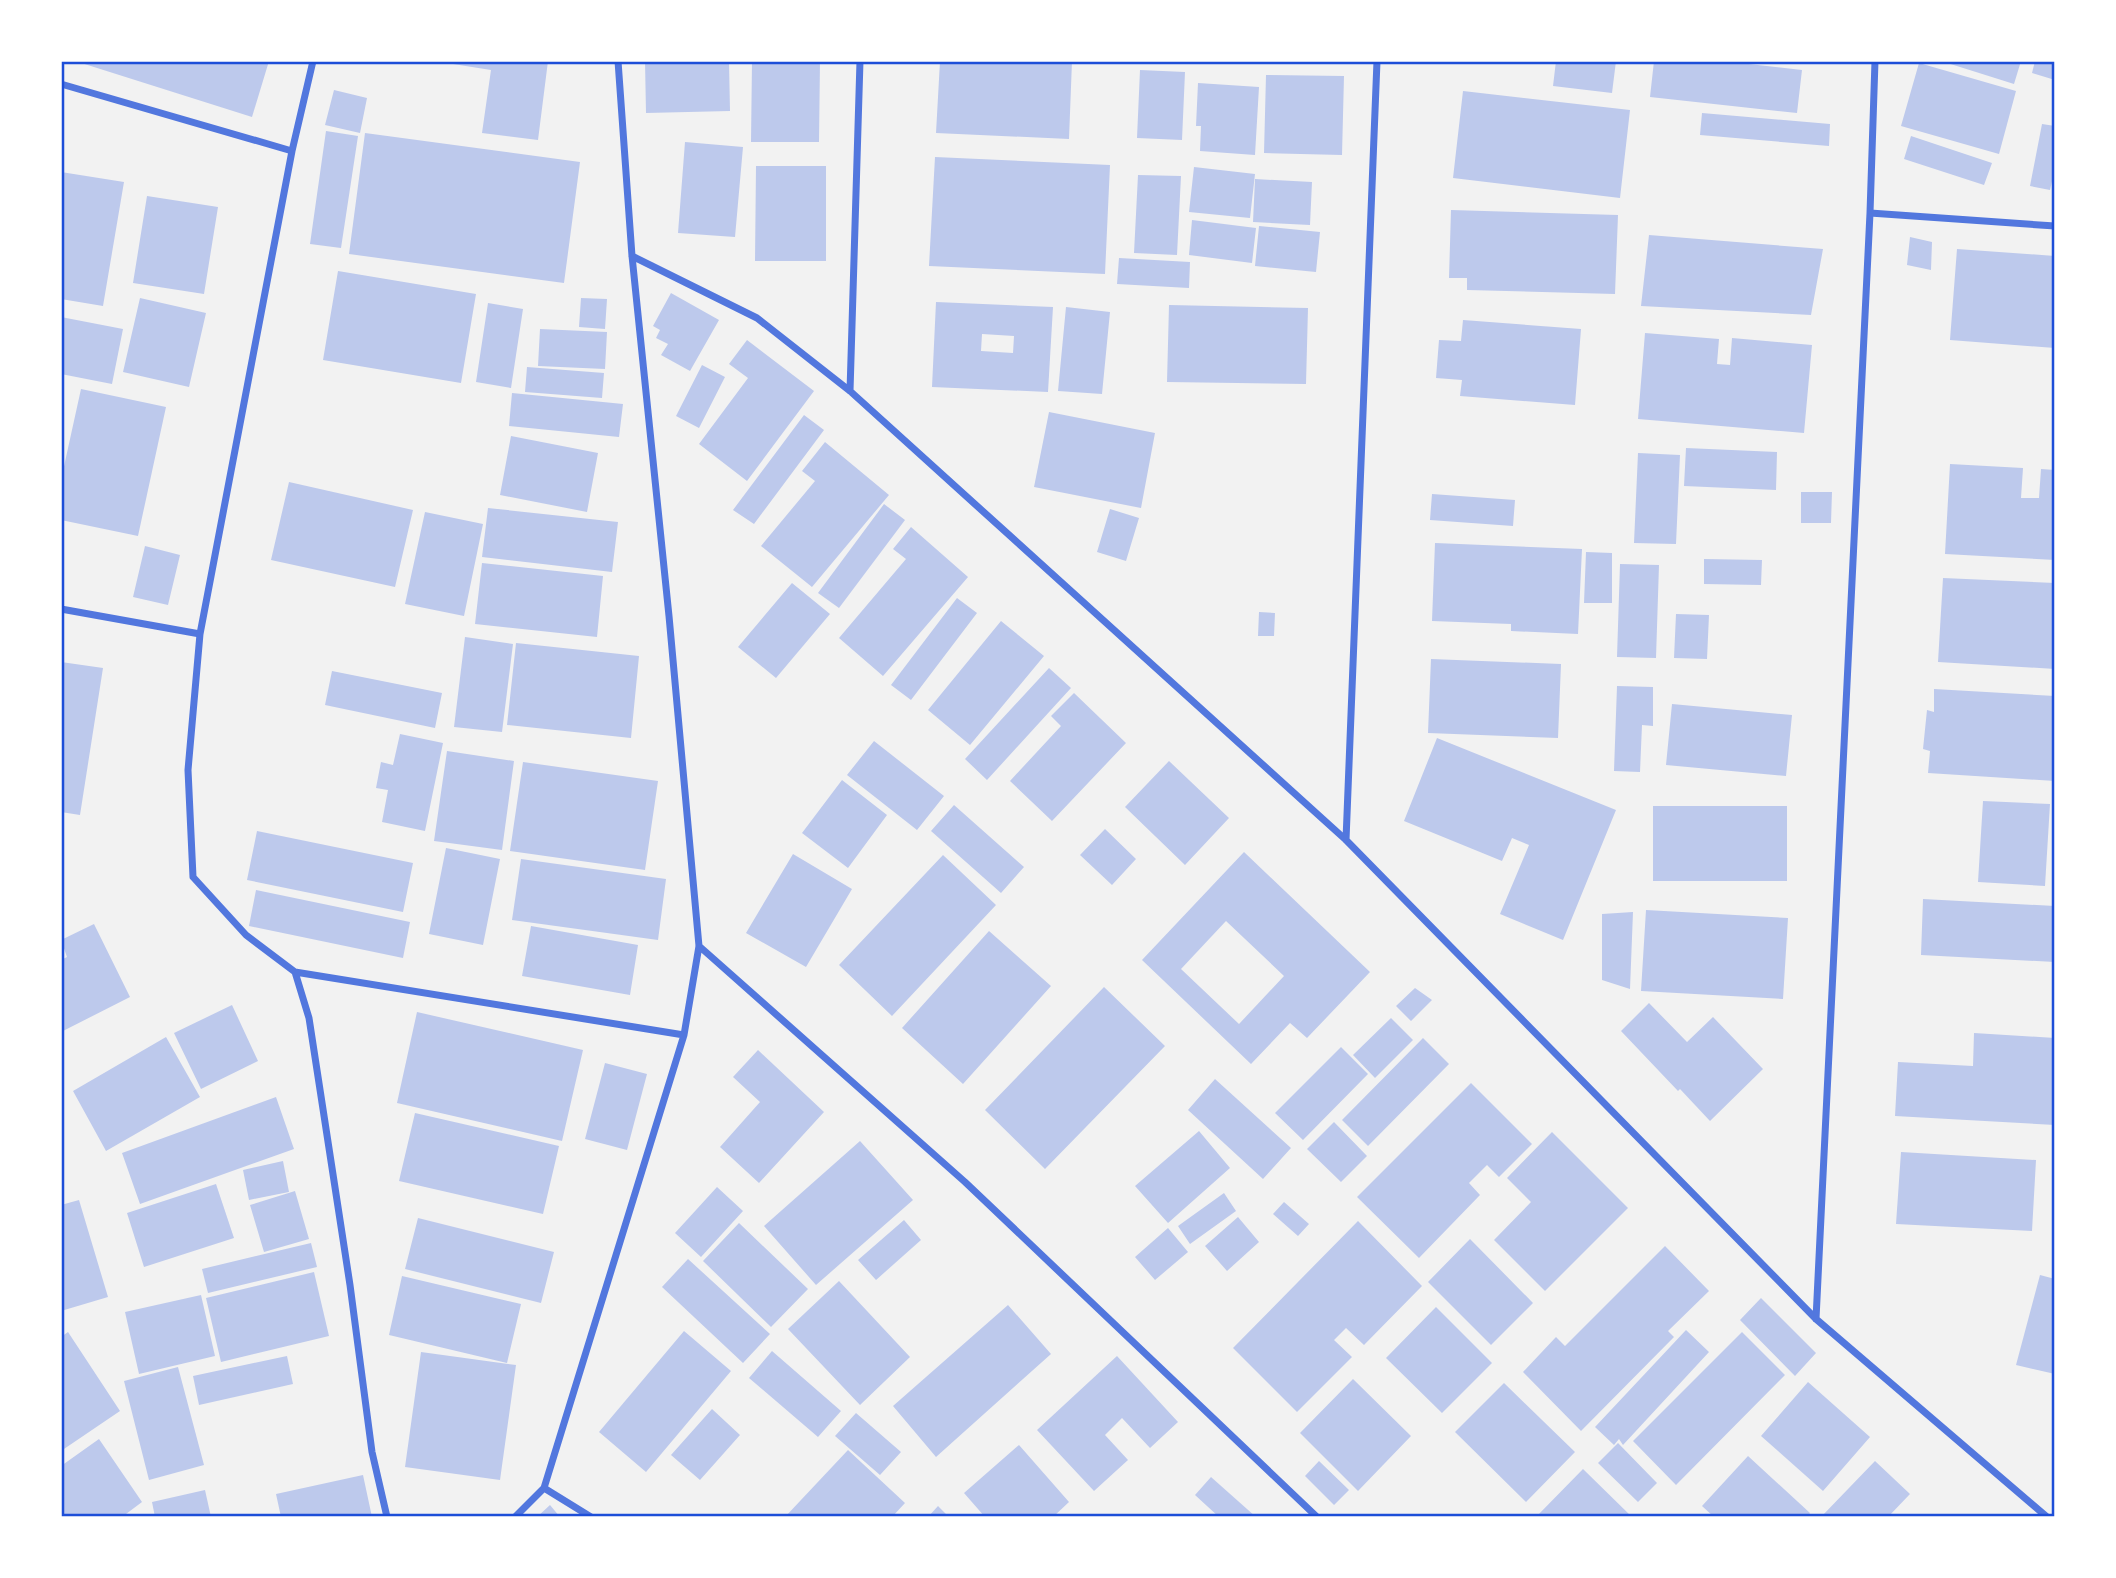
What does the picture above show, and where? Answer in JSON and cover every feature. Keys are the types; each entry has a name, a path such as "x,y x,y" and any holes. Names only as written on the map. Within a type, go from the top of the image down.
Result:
{"street":[{"path":"313,61 292,151 200,634 188,770 193,877 246,935 295,972 684,1035"},
{"path":"514,1517 544,1488 684,1035 699,946 632,256 618,61"},
{"path":"850,391 860,61"},
{"path":"1346,840 1377,61"},
{"path":"1816,1319 1870,213 1875,61"},
{"path":"61,85 292,151"},
{"path":"1870,213 2055,226"},
{"path":"632,256 757,318 850,391 1346,840 1816,1319 2047,1517"},
{"path":"61,609 200,634"},
{"path":"699,946 965,1182 1317,1517"},
{"path":"295,972 309,1018 350,1285 372,1452 387,1517"},
{"path":"544,1488 591,1517"}],"building":[{"path":"75,61 269,61 252,117"},
{"path":"434,61 548,61 538,140 482,133 491,70"},
{"path":"645,61 729,61 730,111 646,113"},
{"path":"752,61 820,61 819,142 751,142"},
{"path":"940,61 1072,61 1069,139 936,133"},
{"path":"1556,61 1616,61 1612,93 1553,86"},
{"path":"1654,61 1722,61 1802,70 1797,113 1650,97"},
{"path":"1941,61 2021,61 2014,84"},
{"path":"2035,61 2055,61 2055,80 2032,73"},
{"path":"1919,63 2016,91 1999,154 1901,126"},
{"path":"1140,70 1185,72 1182,140 1137,138"},
{"path":"1266,75 1344,76 1342,155 1264,153"},
{"path":"1198,83 1259,87 1255,155 1200,151 1201,126 1196,126"},
{"path":"334,90 367,98 360,133 325,125"},
{"path":"1463,91 1630,110 1620,198 1453,178"},
{"path":"1702,113 1830,124 1829,146 1700,135"},
{"path":"2042,124 2055,126 2055,168 2050,190 2030,186"},
{"path":"326,131 358,136 341,248 310,244"},
{"path":"365,133 580,162 564,283 349,254"},
{"path":"1911,136 1992,163 1984,185 1904,159"},
{"path":"685,142 743,147 735,237 678,233"},
{"path":"935,157 1110,165 1105,274 929,266"},
{"path":"756,166 826,166 826,261 755,261"},
{"path":"1194,167 1255,174 1250,218 1189,212"},
{"path":"61,172 124,182 103,306 61,299"},
{"path":"1138,175 1181,176 1177,255 1134,253"},
{"path":"1255,179 1312,182 1310,225 1253,222"},
{"path":"147,196 218,207 204,294 133,283"},
{"path":"1451,210 1618,215 1615,294 1467,290 1467,278 1449,278"},
{"path":"1192,220 1256,228 1252,263 1189,255"},
{"path":"1259,226 1320,232 1316,272 1255,266"},
{"path":"1649,235 1823,249 1811,315 1641,306"},
{"path":"1910,237 1932,242 1931,270 1907,265"},
{"path":"1957,249 2055,256 2055,348 1950,340"},
{"path":"1119,258 1190,262 1189,288 1117,284"},
{"path":"338,271 476,294 461,383 323,360"},
{"path":"671,293 719,320 690,371 661,355 668,344 656,338 660,330 653,326"},
{"path":"140,298 206,313 189,387 123,372"},
{"path":"581,298 607,299 605,329 579,327"},
{"path":"936,302 1053,307 1048,392 932,387","holes":["982,334 1014,336 1013,353 981,351"]},
{"path":"488,303 523,309 511,388 476,382"},
{"path":"1169,305 1308,308 1306,384 1167,382"},
{"path":"1066,307 1110,312 1102,394 1058,391"},
{"path":"61,317 123,329 112,384 61,374"},
{"path":"1463,320 1581,329 1575,405 1460,396 1462,380 1436,378 1439,340 1461,341"},
{"path":"540,329 607,332 605,369 538,366"},
{"path":"1645,333 1719,339 1717,364 1730,365 1732,338 1812,345 1804,433 1638,419"},
{"path":"747,340 814,391 747,481 699,444 748,378 729,364"},
{"path":"702,365 725,377 699,428 676,416"},
{"path":"527,367 604,373 602,398 525,392"},
{"path":"81,389 166,407 138,536 61,520 61,480"},
{"path":"512,393 623,404 619,437 509,426"},
{"path":"1049,412 1155,433 1141,508 1034,487"},
{"path":"804,415 824,430 754,524 733,510"},
{"path":"511,436 598,453 587,512 500,495"},
{"path":"825,442 889,495 812,587 761,546 815,481 802,471"},
{"path":"1686,448 1777,452 1776,490 1684,486"},
{"path":"1638,453 1680,455 1676,544 1634,543"},
{"path":"1950,464 2023,468 2021,498 2039,498 2041,469 2055,470 2055,560 1945,554"},
{"path":"289,482 413,510 395,587 271,560"},
{"path":"1801,492 1832,492 1831,523 1801,523"},
{"path":"1432,494 1515,500 1513,526 1430,520"},
{"path":"884,504 905,520 839,608 818,593"},
{"path":"488,508 618,522 612,572 482,557"},
{"path":"1110,509 1139,518 1126,561 1097,552"},
{"path":"425,512 483,524 464,616 405,604"},
{"path":"911,527 968,577 883,676 839,638 906,559 893,549"},
{"path":"1435,543 1582,549 1578,634 1511,631 1511,624 1432,621"},
{"path":"145,546 180,555 168,605 133,597"},
{"path":"1586,552 1612,553 1612,603 1584,603"},
{"path":"1704,559 1762,560 1761,585 1704,584"},
{"path":"482,563 603,576 597,637 475,624"},
{"path":"1620,564 1659,565 1656,658 1617,657"},
{"path":"1943,578 2055,583 2055,669 1938,662"},
{"path":"792,583 830,614 776,678 738,647"},
{"path":"957,598 977,613 911,700 891,685"},
{"path":"1259,612 1275,613 1274,636 1258,636"},
{"path":"1676,614 1709,615 1707,659 1674,658"},
{"path":"1001,621 1044,656 970,745 928,710"},
{"path":"465,637 513,644 502,732 454,727"},
{"path":"516,643 639,656 631,738 507,725"},
{"path":"1431,659 1561,664 1558,738 1428,733"},
{"path":"61,662 103,668 80,815 61,812"},
{"path":"1049,668 1071,688 987,780 965,759"},
{"path":"332,671 442,693 435,728 325,705"},
{"path":"1617,686 1653,687 1653,726 1642,725 1640,772 1614,771"},
{"path":"1934,689 2055,696 2055,781 1928,773 1930,751 1923,749 1927,710 1934,712"},
{"path":"1074,693 1126,743 1052,821 1010,781 1061,726 1051,716"},
{"path":"1672,704 1792,715 1786,776 1666,765"},
{"path":"400,734 443,743 425,831 382,822 388,790 376,788 381,762 393,765"},
{"path":"1437,738 1616,810 1563,940 1500,914 1529,845 1512,838 1502,861 1404,821"},
{"path":"874,741 944,796 917,830 847,775"},
{"path":"447,751 514,761 502,850 434,841"},
{"path":"1169,761 1229,818 1185,865 1125,807"},
{"path":"523,762 658,781 645,870 510,851"},
{"path":"842,780 887,815 848,868 802,833"},
{"path":"1983,801 2050,804 2045,886 1978,882"},
{"path":"954,805 1024,867 1001,893 931,831"},
{"path":"1653,806 1787,806 1787,881 1653,881"},
{"path":"1105,829 1136,859 1112,885 1080,855"},
{"path":"257,831 413,863 403,912 247,880"},
{"path":"446,848 500,859 483,945 429,934"},
{"path":"1244,852 1370,972 1307,1038 1290,1023 1251,1064 1142,960","holes":["1226,921 1284,976 1239,1024 1181,969"]},
{"path":"793,854 852,889 806,967 746,933"},
{"path":"943,855 996,905 892,1016 839,965"},
{"path":"521,859 666,879 658,940 512,920"},
{"path":"256,890 410,922 403,958 249,926"},
{"path":"1923,899 2055,906 2055,962 1921,955"},
{"path":"1646,910 1788,918 1783,999 1641,991"},
{"path":"1633,912 1630,989 1602,980 1602,914"},
{"path":"94,924 130,997 61,1032 61,960 67,957 61,940"},
{"path":"531,926 638,945 630,995 522,976"},
{"path":"989,931 1051,986 963,1084 902,1028"},
{"path":"1104,987 1165,1046 1045,1169 985,1110"},
{"path":"1415,988 1432,1000 1411,1021 1396,1006"},
{"path":"1649,1003 1687,1042 1713,1017 1763,1069 1710,1121 1621,1031"},
{"path":"232,1005 258,1061 201,1089 174,1033"},
{"path":"417,1012 583,1050 562,1141 397,1103"},
{"path":"1391,1018 1413,1040 1375,1078 1353,1055"},
{"path":"1974,1033 2055,1038 2055,1125 1895,1116 1898,1062 1973,1066"},
{"path":"166,1037 200,1097 106,1151 73,1091"},
{"path":"1423,1038 1449,1064 1368,1146 1342,1120"},
{"path":"1341,1047 1368,1074 1303,1140 1275,1113"},
{"path":"758,1050 824,1112 759,1183 720,1147 760,1102 733,1077"},
{"path":"605,1063 647,1074 627,1150 585,1139"},
{"path":"1215,1079 1291,1148 1263,1179 1188,1110"},
{"path":"1471,1083 1532,1144 1499,1177 1487,1165 1469,1183 1480,1195 1419,1258 1357,1197"},
{"path":"276,1097 294,1149 140,1204 122,1153"},
{"path":"415,1113 559,1146 543,1214 399,1181"},
{"path":"1334,1122 1367,1156 1341,1182 1307,1149"},
{"path":"1199,1131 1230,1168 1168,1223 1135,1186"},
{"path":"1552,1132 1628,1208 1545,1291 1494,1240 1531,1202 1507,1178"},
{"path":"860,1141 913,1200 816,1285 764,1226"},
{"path":"1901,1152 2036,1160 2032,1231 1896,1224"},
{"path":"283,1161 289,1192 249,1200 243,1170"},
{"path":"216,1184 234,1238 144,1267 127,1213"},
{"path":"717,1187 743,1211 701,1257 675,1233"},
{"path":"295,1191 309,1239 264,1252 250,1205"},
{"path":"1224,1193 1236,1211 1190,1244 1178,1226"},
{"path":"79,1200 108,1297 61,1311 61,1205"},
{"path":"1284,1202 1309,1224 1298,1236 1273,1214"},
{"path":"1238,1217 1259,1242 1227,1271 1205,1246"},
{"path":"418,1218 554,1252 541,1303 405,1269"},
{"path":"904,1220 921,1240 876,1280 858,1260"},
{"path":"1358,1221 1422,1286 1364,1345 1346,1328 1334,1340 1352,1357 1297,1412 1233,1348"},
{"path":"739,1223 808,1289 771,1327 703,1261"},
{"path":"1168,1228 1188,1252 1155,1280 1135,1257"},
{"path":"1470,1239 1533,1303 1491,1345 1428,1282"},
{"path":"311,1243 317,1267 208,1293 202,1269"},
{"path":"1665,1246 1709,1291 1668,1331 1674,1337 1581,1431 1523,1372 1556,1337 1565,1346"},
{"path":"688,1259 770,1334 743,1363 662,1287"},
{"path":"314,1272 329,1336 221,1362 206,1298"},
{"path":"2040,1275 2055,1279 2055,1374 2016,1365"},
{"path":"402,1276 521,1304 507,1363 389,1335"},
{"path":"839,1281 910,1357 860,1405 788,1329"},
{"path":"201,1295 215,1356 139,1374 125,1312"},
{"path":"1761,1298 1816,1353 1795,1376 1740,1320"},
{"path":"1008,1305 1051,1354 936,1457 893,1406"},
{"path":"1436,1307 1492,1363 1442,1413 1386,1358"},
{"path":"1686,1330 1709,1352 1623,1445 1619,1439 1614,1445 1595,1427"},
{"path":"684,1331 731,1371 646,1472 599,1432"},
{"path":"68,1332 120,1411 61,1451 61,1337"},
{"path":"1742,1332 1785,1375 1676,1485 1633,1441"},
{"path":"772,1351 841,1411 818,1437 749,1378"},
{"path":"421,1352 516,1365 500,1480 405,1467"},
{"path":"287,1356 293,1384 199,1405 193,1376"},
{"path":"1117,1356 1178,1422 1150,1448 1122,1418 1105,1435 1128,1460 1094,1491 1037,1430"},
{"path":"178,1367 204,1465 149,1480 124,1381"},
{"path":"1353,1379 1411,1436 1358,1491 1300,1433"},
{"path":"1808,1382 1870,1437 1823,1491 1761,1436"},
{"path":"1504,1383 1575,1452 1526,1502 1455,1432"},
{"path":"712,1409 740,1435 700,1480 671,1455"},
{"path":"856,1413 901,1452 880,1475 835,1436"},
{"path":"99,1439 142,1502 122,1517 61,1517 61,1466"},
{"path":"1618,1443 1657,1483 1638,1502 1598,1463"},
{"path":"1019,1445 1069,1502 1053,1517 985,1517 964,1493"},
{"path":"848,1450 905,1503 892,1517 785,1517"},
{"path":"1748,1456 1810,1513 1807,1517 1714,1517 1702,1506"},
{"path":"1319,1461 1349,1490 1334,1505 1305,1476"},
{"path":"1875,1461 1910,1494 1888,1517 1821,1517"},
{"path":"1583,1469 1632,1517 1536,1517"},
{"path":"363,1475 372,1517 281,1517 276,1494"},
{"path":"1211,1477 1256,1517 1219,1517 1195,1495"},
{"path":"205,1490 211,1517 155,1517 152,1502"},
{"path":"550,1505 560,1517 537,1517"},
{"path":"938,1506 949,1517 928,1517"}]}
